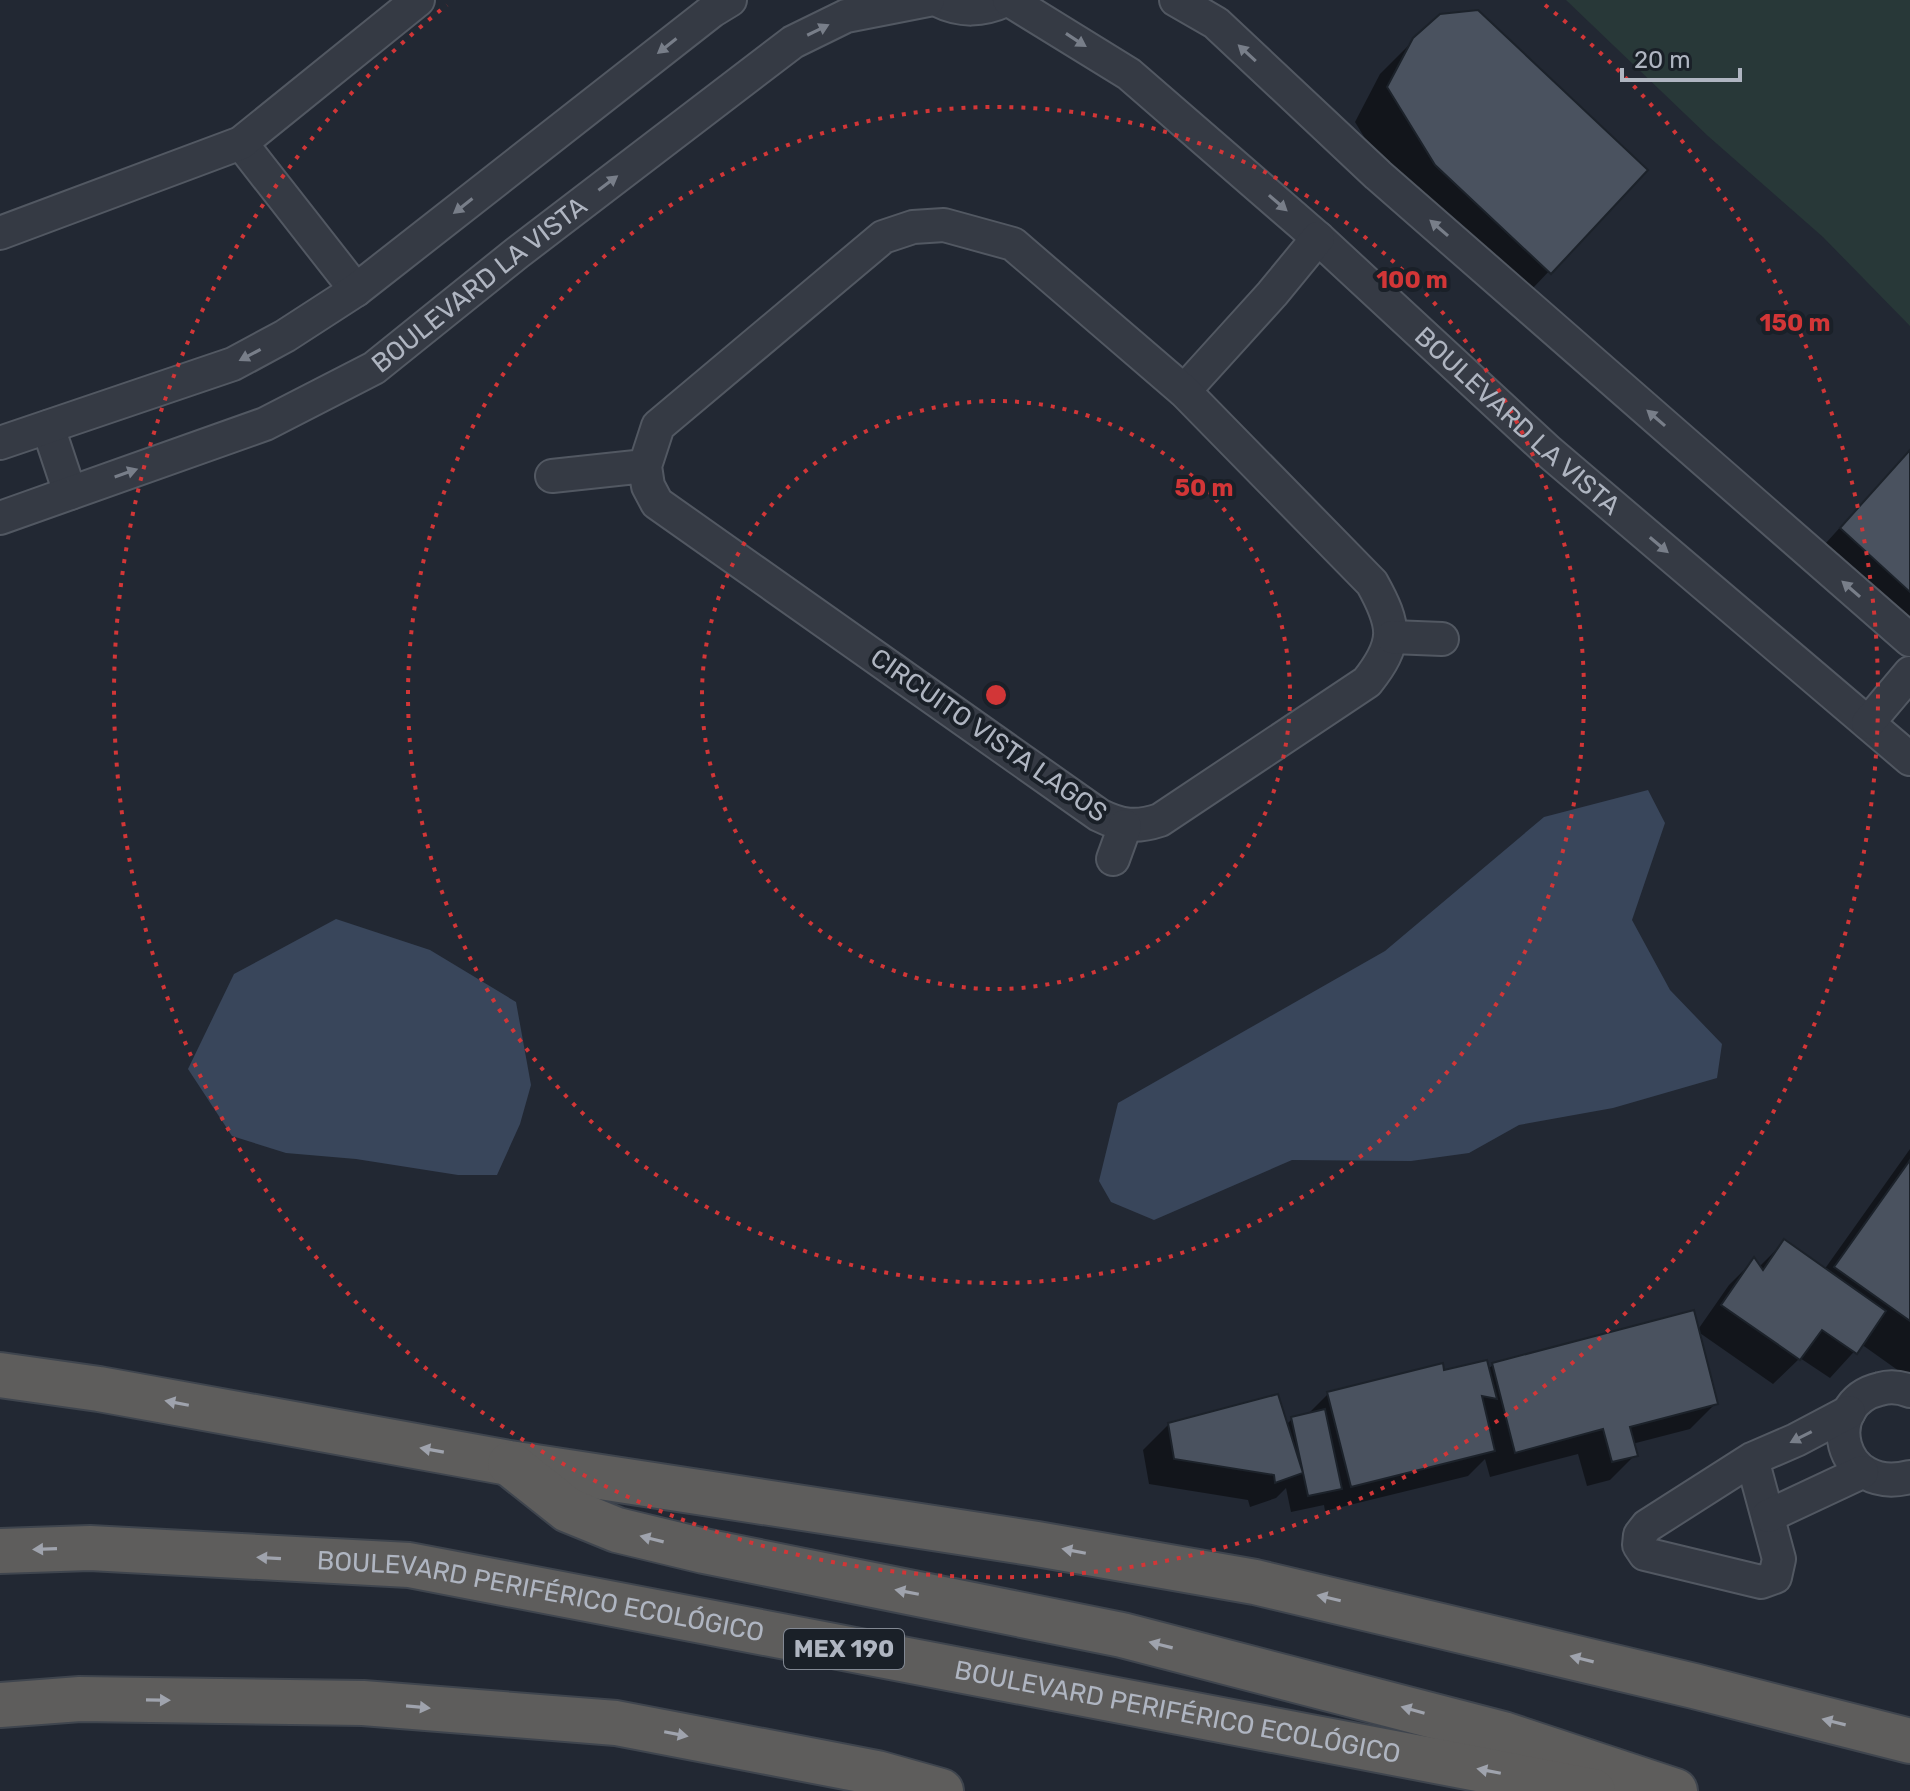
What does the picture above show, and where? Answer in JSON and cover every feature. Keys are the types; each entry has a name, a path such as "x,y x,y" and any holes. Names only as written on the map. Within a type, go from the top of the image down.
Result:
{"highway":[{"path":"0,1375 99,1389 509,1463 1037,1544 1255,1582 1694,1686 1910,1741"},
{"path":"509,1463 568,1510 617,1530 704,1551 1122,1635 1503,1734 1675,1791"},
{"name":"BOULEVARD PERIFÉRICO ECOLÓGICO","path":"0,1551 90,1548 409,1565 1593,1791"},
{"path":"0,1705 80,1699 363,1703 616,1723 877,1773 941,1791"}],"street":[{"path":"0,233 241,143 418,0"},
{"path":"0,443 233,364 285,336 356,290 730,0"},
{"name":"BOULEVARD LA VISTA","path":"0,518 265,424 374,368 517,253 793,42 846,16 928,0"},
{"path":"937,0 952,7 971,10 1008,0"},
{"name":"BOULEVARD LA VISTA","path":"1008,0 1129,74 1318,238 1548,451 1910,759"},
{"path":"1176,0 1216,23 1378,175 1910,640"},
{"path":"241,143 356,290"},
{"path":"552,476 645,466 658,426 883,237 913,227 944,225 1013,244 1184,391 1372,583 1385,607 1392,637 1442,639"},
{"path":"1184,391 1318,238"},
{"path":"48,427 70,493"},
{"name":"CIRCUITO VISTA LAGOS","path":"645,466 648,486 657,503 1099,815 1125,826 1142,826 1160,820 1367,682 1382,663 1392,637"},
{"path":"1868,723 1910,673"},
{"path":"1113,859 1125,826"},
{"path":"1910,1391 1888,1387 1872,1391 1858,1399 1849,1412 1844,1428 1844,1444 1851,1460 1862,1472 1877,1479 1893,1481 1910,1477"},
{"path":"1752,1459 1779,1559 1775,1577 1761,1582 1645,1554 1639,1545 1640,1535 1647,1526 1752,1459 1849,1412"},
{"path":"1768,1516 1862,1472"}],"shaded area":[{"path":"1566,0 1910,0 1910,326 1823,237 1708,136"}],"water":[{"path":"1648,790 1665,823 1632,920 1670,990 1722,1044 1717,1078 1613,1108 1519,1125 1469,1153 1411,1161 1292,1160 1154,1220 1111,1202 1099,1181 1118,1103 1385,951 1544,817"},
{"path":"336,919 430,950 516,1002 531,1085 520,1124 497,1175 458,1175 356,1159 286,1153 232,1136 188,1069 234,974"}],"building":[{"path":"1478,10 1648,170 1551,274 1435,165 1387,87 1413,38 1440,14"},
{"path":"1910,450 1910,592 1840,528"},
{"path":"1910,1160 1910,1321 1834,1267"},
{"path":"1784,1239 1886,1311 1857,1354 1822,1330 1800,1360 1721,1305 1754,1257 1763,1270"},
{"path":"1694,1310 1718,1404 1630,1427 1638,1456 1612,1462 1603,1429 1515,1453 1492,1363"},
{"path":"1487,1360 1497,1399 1482,1396 1495,1451 1351,1487 1327,1392 1443,1363 1444,1370"},
{"path":"1278,1394 1303,1473 1275,1483 1274,1475 1174,1459 1168,1423"},
{"path":"1325,1409 1342,1489 1308,1496 1291,1417"}]}
